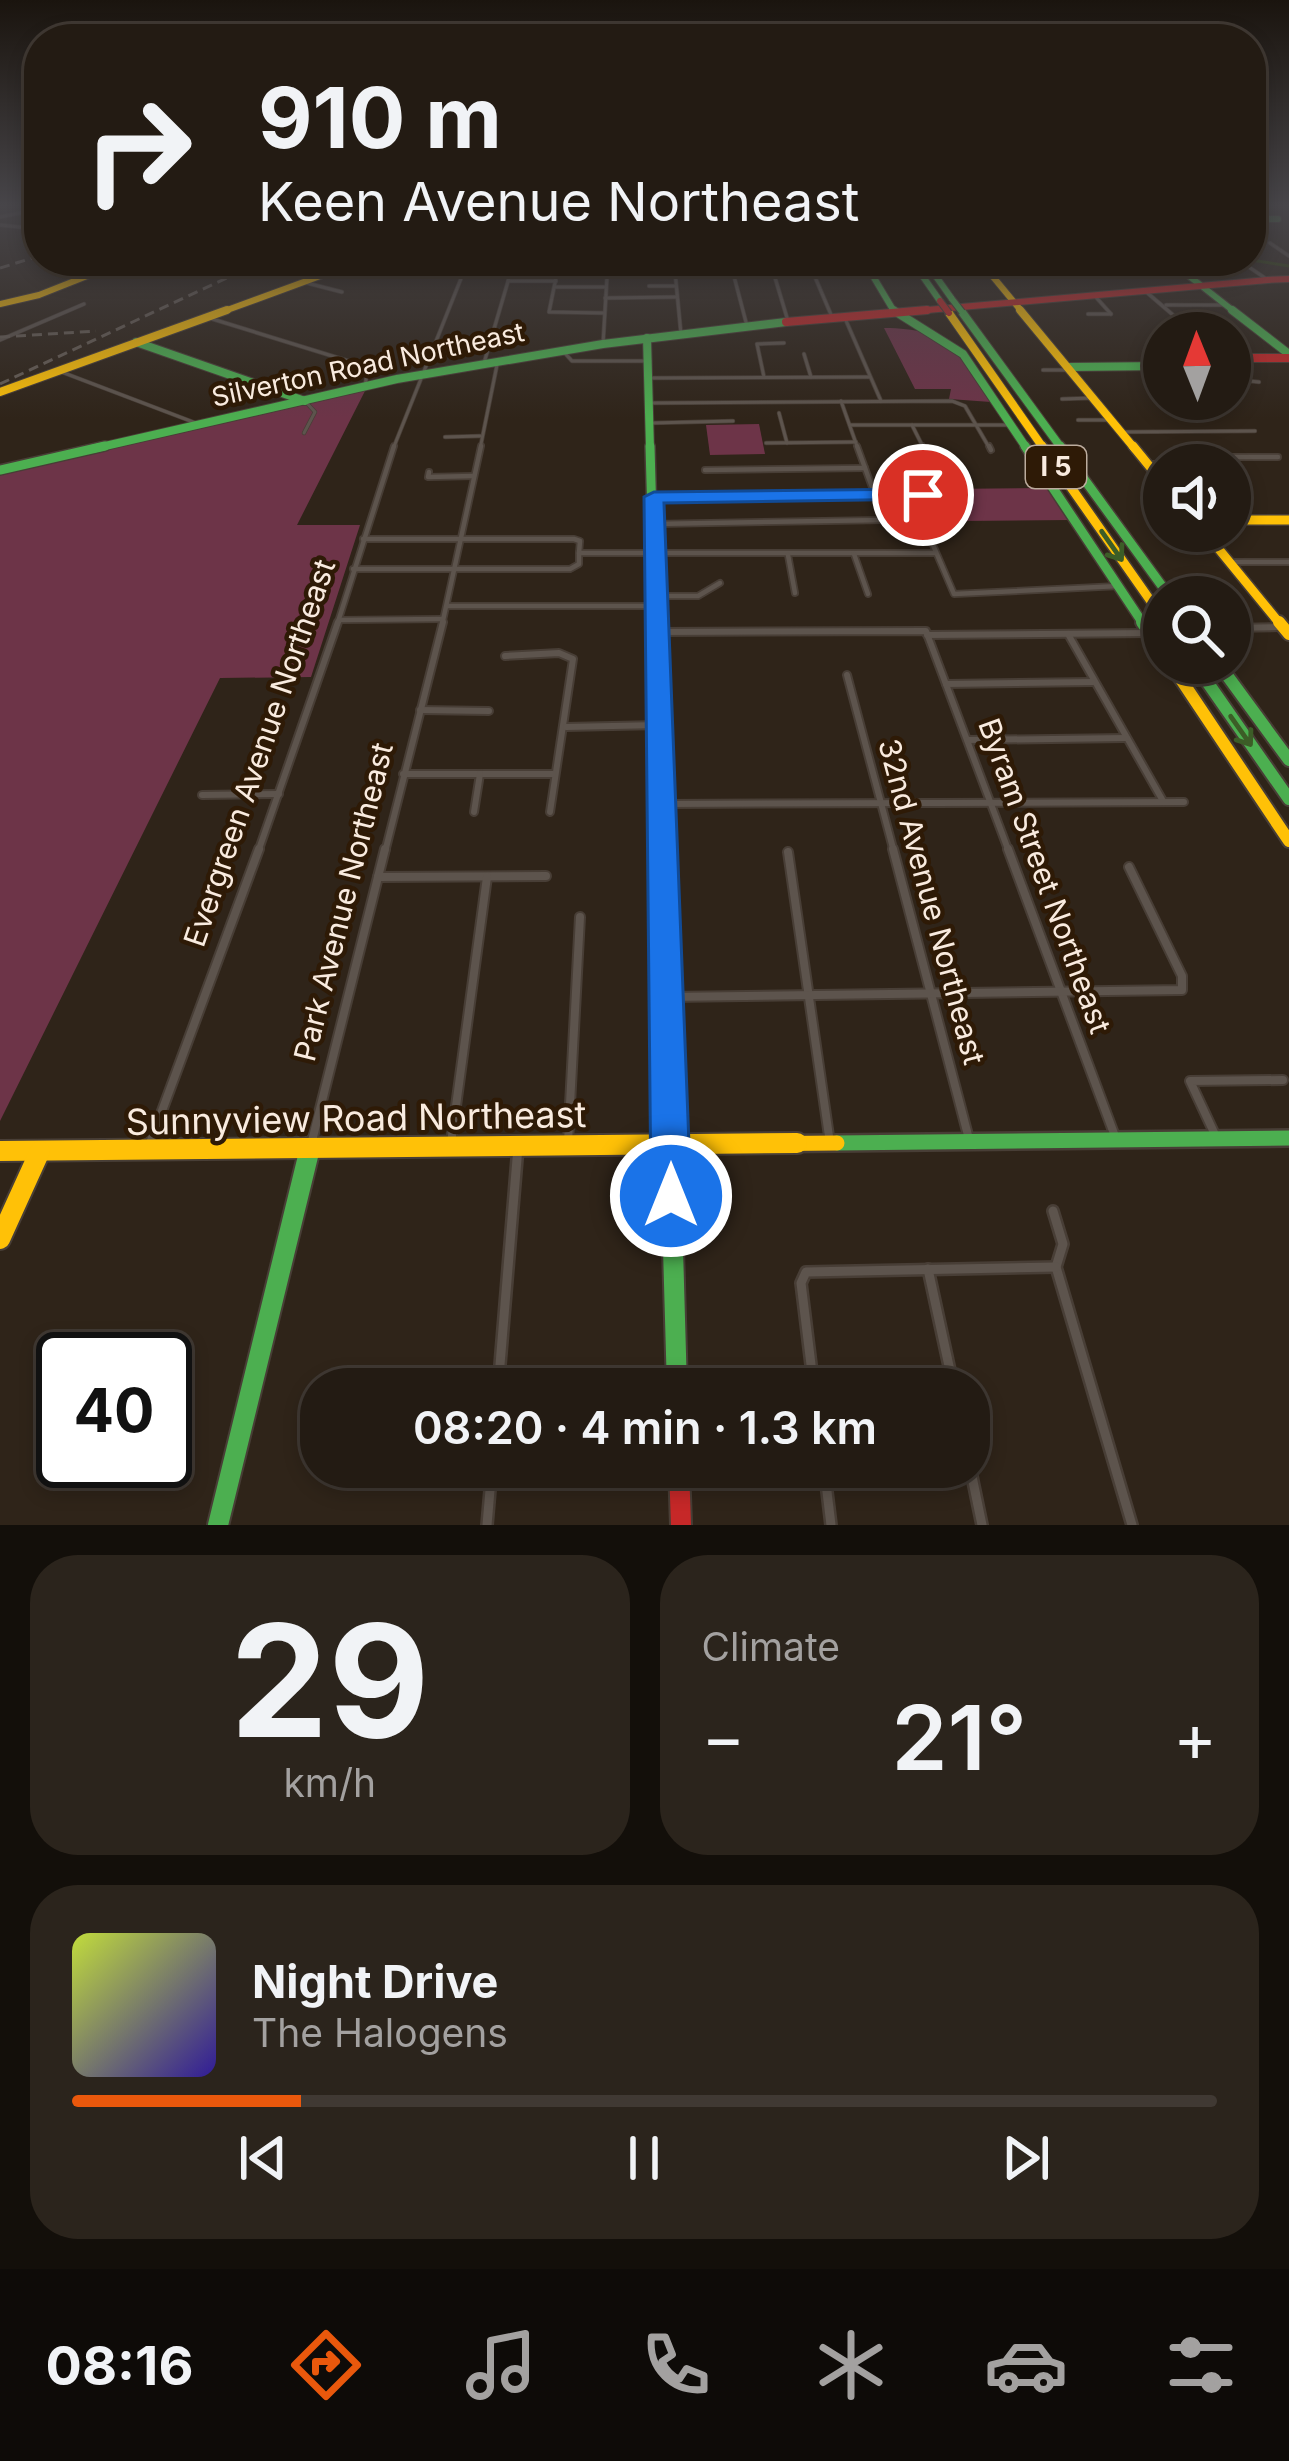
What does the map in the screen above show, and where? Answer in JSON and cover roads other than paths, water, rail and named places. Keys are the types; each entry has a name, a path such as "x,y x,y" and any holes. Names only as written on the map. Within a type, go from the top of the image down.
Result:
{"main road":[{"path":"0,304 83,277"},
{"path":"0,392 316,277"},
{"path":"873,277 892,311 958,348 1143,623"},
{"name":"I 5","path":"926,277 1154,576"},
{"name":"I 5","path":"934,277 1143,589"},
{"path":"993,277 1143,458"},
{"path":"1189,277 1237,312"},
{"name":"Silverton Road Northeast","path":"0,470 421,374 562,350 838,316 1289,279"},
{"path":"1198,284 1235,312"},
{"name":"Silverton Road Northeast","path":"1100,292 1198,284"},
{"path":"1251,324 1289,356"},
{"path":"647,338 676,1368"},
{"path":"136,342 305,401"},
{"path":"1251,357 1289,356"},
{"path":"1069,369 1143,367"},
{"path":"1251,520 1289,520"},
{"path":"1221,552 1286,630"},
{"path":"1184,684 1289,841"},
{"path":"1209,684 1289,799"},
{"path":"1233,684 1289,760"},
{"name":"Sunnyview Road Northeast","path":"0,1151 1289,1138"},
{"name":"Park Avenue Northeast","path":"218,1525 310,1148"},
{"path":"0,1239 40,1151"},
{"path":"680,1488 681,1525"}],"street":[{"name":"Evergreen Avenue Northeast","path":"148,1150 279,794 339,620 378,485 461,277"},
{"path":"557,277 550,313 604,313"},
{"path":"556,281 589,277"},
{"path":"603,344 607,277"},
{"path":"675,277 681,334"},
{"path":"734,277 747,326"},
{"path":"775,277 788,321"},
{"path":"816,277 881,401"},
{"path":"1264,277 1268,280"},
{"path":"508,280 606,287"},
{"name":"Park Avenue Northeast","path":"310,1148 456,569 508,280"},
{"path":"303,282 342,292"},
{"path":"649,286 676,286"},
{"path":"1144,290 1171,312"},
{"path":"1088,314 1112,313 1100,292"},
{"path":"605,298 676,297"},
{"path":"0,340 84,304"},
{"path":"1163,305 1222,305"},
{"path":"206,317 368,367 365,386"},
{"path":"764,377 757,344 784,343"},
{"path":"562,350 572,361 650,361"},
{"path":"804,354 811,377"},
{"path":"1043,370 1069,369"},
{"path":"59,371 202,425"},
{"path":"650,378 870,377"},
{"path":"1251,381 1259,382"},
{"path":"1062,399 1094,398"},
{"path":"304,433 315,412 305,401"},
{"path":"655,524 884,520 842,401"},
{"path":"651,404 958,402 991,450"},
{"path":"779,413 787,443"},
{"path":"1078,420 1116,426 1255,431"},
{"path":"652,423 733,421"},
{"path":"850,425 1010,425"},
{"path":"912,425 926,454 918,472 927,507"},
{"path":"445,437 480,436"},
{"path":"766,443 856,442"},
{"path":"1251,457 1278,457"},
{"path":"705,470 866,468"},
{"path":"429,472 428,476 474,476"},
{"path":"918,472 941,474"},
{"path":"654,497 923,495"},
{"path":"930,538 954,594 1118,586"},
{"path":"353,569 570,569 579,564 578,539 362,539"},
{"path":"579,553 935,553"},
{"path":"854,554 868,594"},
{"path":"788,555 795,593"},
{"path":"1229,562 1289,562"},
{"path":"447,606 657,601 698,596 720,583"},
{"path":"339,620 442,619"},
{"path":"1251,629 1286,630"},
{"path":"658,632 1143,633"},
{"name":"Byram Street Northeast","path":"926,633 1116,1139"},
{"path":"1068,634 1163,801"},
{"path":"505,656 571,656 566,727 553,774 550,812"},
{"name":"32nd Avenue Northeast","path":"847,675 970,1142"},
{"path":"946,684 1095,682"},
{"path":"420,710 489,711"},
{"path":"566,727 660,725"},
{"path":"968,740 1126,738"},
{"path":"403,774 553,774"},
{"path":"474,812 480,774"},
{"path":"202,795 279,794"},
{"path":"663,804 1184,802"},
{"path":"788,852 830,1143"},
{"path":"668,997 1177,992 1184,987 1130,867"},
{"path":"378,877 546,876"},
{"path":"450,1147 487,877"},
{"path":"568,1146 580,917"},
{"path":"1216,1138 1190,1082 1283,1080"},
{"path":"500,1368 518,1147"},
{"path":"1053,1211 1063,1244 1056,1267 1132,1525"},
{"path":"812,1368 803,1274 1056,1267"},
{"path":"928,1269 949,1368"},
{"path":"487,1525 490,1488"},
{"path":"827,1488 831,1525"},
{"path":"974,1488 982,1525"}],"railway":[{"path":"0,384 228,277"},
{"path":"0,337 96,331"}]}
